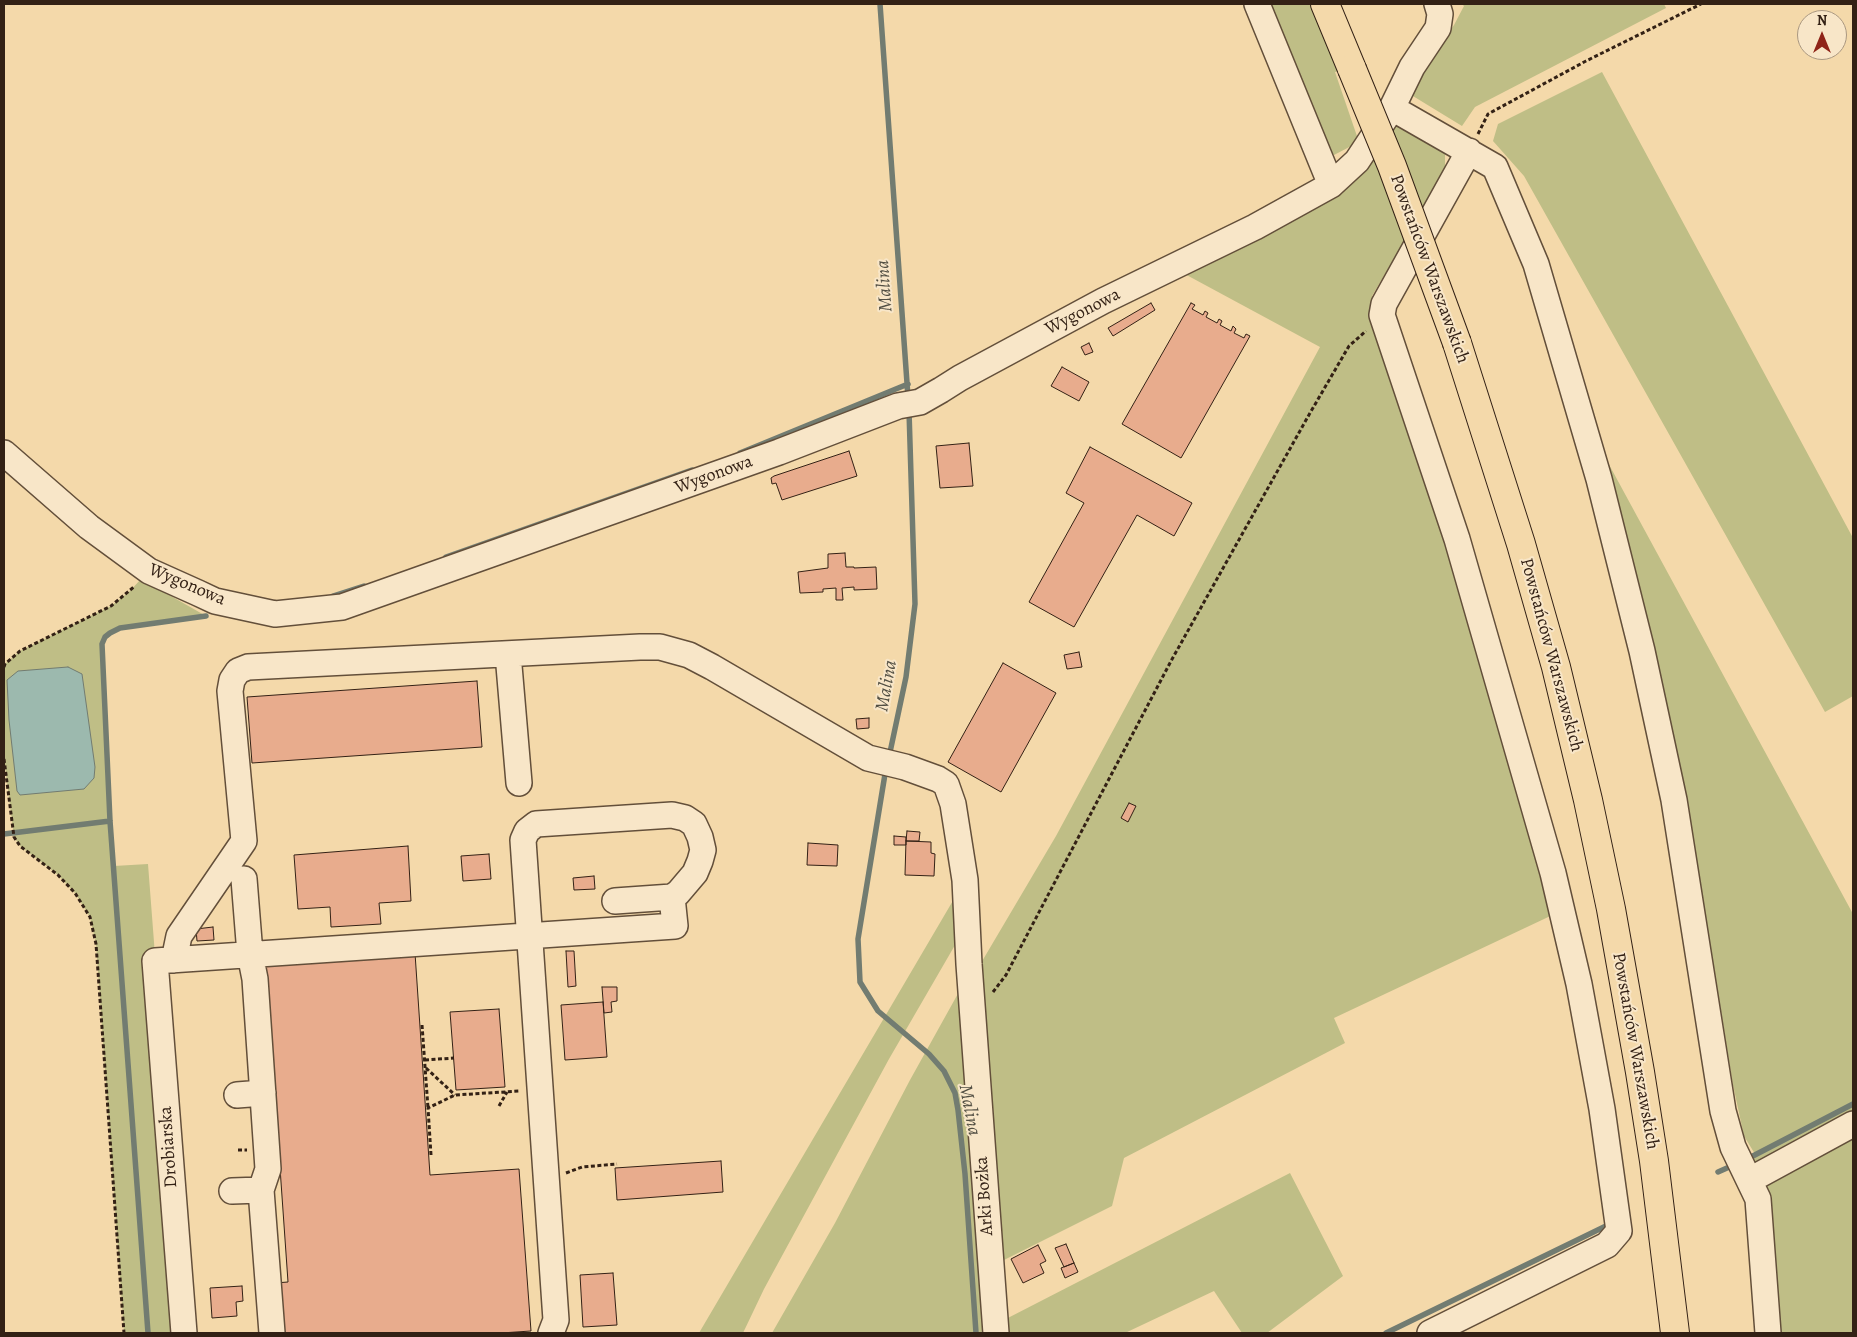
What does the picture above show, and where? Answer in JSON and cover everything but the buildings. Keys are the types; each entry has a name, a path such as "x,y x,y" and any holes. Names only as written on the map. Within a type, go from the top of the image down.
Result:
{"main road":[{"name":"Powstańców Warszawskich","path":"1325,4 1392,166 1457,343 1521,544 1556,667 1588,800 1611,909 1637,1054 1654,1161 1675,1333"}],"street":[{"path":"1257,4 1331,184"},
{"name":"Wygonowa","path":"4,453 89,527 149,571 215,601 276,614 342,607 909,404 941,390 1103,301 1255,227 1331,184 1357,161 1392,108 1412,67 1438,28 1440,14 1437,4"},
{"path":"1392,108 1495,167 1536,264 1599,479 1642,651 1674,800 1723,1111 1733,1147 1758,1199 1768,1333"},
{"path":"1430,1333 1607,1245 1619,1231 1602,1109 1579,984 1553,873 1457,539 1382,316 1384,304 1469,151"},
{"name":"Drobiarska","path":"184,1333 164,960 178,936 244,841 230,691 232,680 238,672 248,667 640,646 672,650 689,655 712,667 868,758 905,766"},
{"path":"508,654 519,782"},
{"name":"Arki Bożka","path":"905,766 946,784 953,804 966,880 996,1333"},
{"path":"551,1333 556,1320 523,840 527,831 536,824 672,815 685,818 694,824 703,850 695,873 678,893 672,897 615,901"},
{"path":"244,879 250,954 255,979 268,1168 261,1190 272,1333"},
{"path":"164,960 675,926 672,897"},
{"path":"237,1095 263,1093"},
{"path":"1750,1180 1853,1124"},
{"path":"232,1191 261,1190"}],"path":[{"path":"1469,151 1488,114 1586,61 1701,4"},
{"path":"974,1020 980,1008 1006,975 1171,660 1334,371 1349,346 1382,316"},
{"path":"4,667 20,651 111,606 129,592 149,571"},
{"path":"4,760 14,837 20,846 58,875 75,893 90,917 96,944 124,1333"},
{"path":"422,1025 431,1156"},
{"path":"425,1060 454,1058"},
{"path":"426,1068 455,1095"},
{"path":"428,1108 455,1095 522,1091"},
{"path":"499,1106 507,1092"},
{"path":"563,1175 576,1168 617,1164"}],"shaded area":[{"path":"1266,4 1325,4 1352,69 1335,72 1359,142 1334,155 1324,142"},
{"path":"1462,4 1664,4 1666,8 1475,107 1462,126 1408,93 1454,25 1464,6"},
{"path":"1602,72 1853,538 1853,696 1825,712 1524,176 1493,141 1498,124"},
{"path":"1390,123 1406,129 1445,154 1445,172 1372,296 1371,324 1434,495 1561,911 1334,1018 1345,1043 1124,1158 1112,1206 990,1267 1002,1321 1290,1173 1343,1276 1267,1333 1242,1333 1214,1291 1125,1333 772,1333 835,1223 910,1080 965,981 981,963 1056,836 1320,347 1181,272 1337,193"},
{"path":"1606,459 1853,914 1853,1333 1768,1333 1749,1158 1755,1154 1744,1136 1733,1085 1688,809"},
{"path":"141,579 206,616 120,628 105,637 102,644 114,866 148,864 184,1333 124,1333 96,944 90,917 75,893 58,875 20,846 14,837 4,759 5,664 20,651 111,606 129,592"},
{"path":"68,667 82,674 95,767 94,778 84,789 20,795 17,791 9,720 7,680 18,671"},
{"path":"961,887 962,933 889,1059 764,1289 743,1333 699,1333"}],"waterway":[{"name":"Malina","path":"880,4 908,397"},
{"path":"740,453 908,384"},
{"name":"Malina","path":"889,757 906,677 915,604 909,411"},
{"path":"446,557 692,470"},
{"path":"333,596 364,586"},
{"path":"148,1333 110,821 102,644 105,637 120,628 206,616"},
{"name":"Malina","path":"886,768 858,939 860,982 878,1011 929,1054 944,1071 955,1093 965,1174 976,1333"},
{"path":"4,834 110,821"},
{"path":"1749,1158 1853,1104"},
{"path":"1718,1172 1727,1168"},
{"path":"1386,1333 1608,1225"}]}
